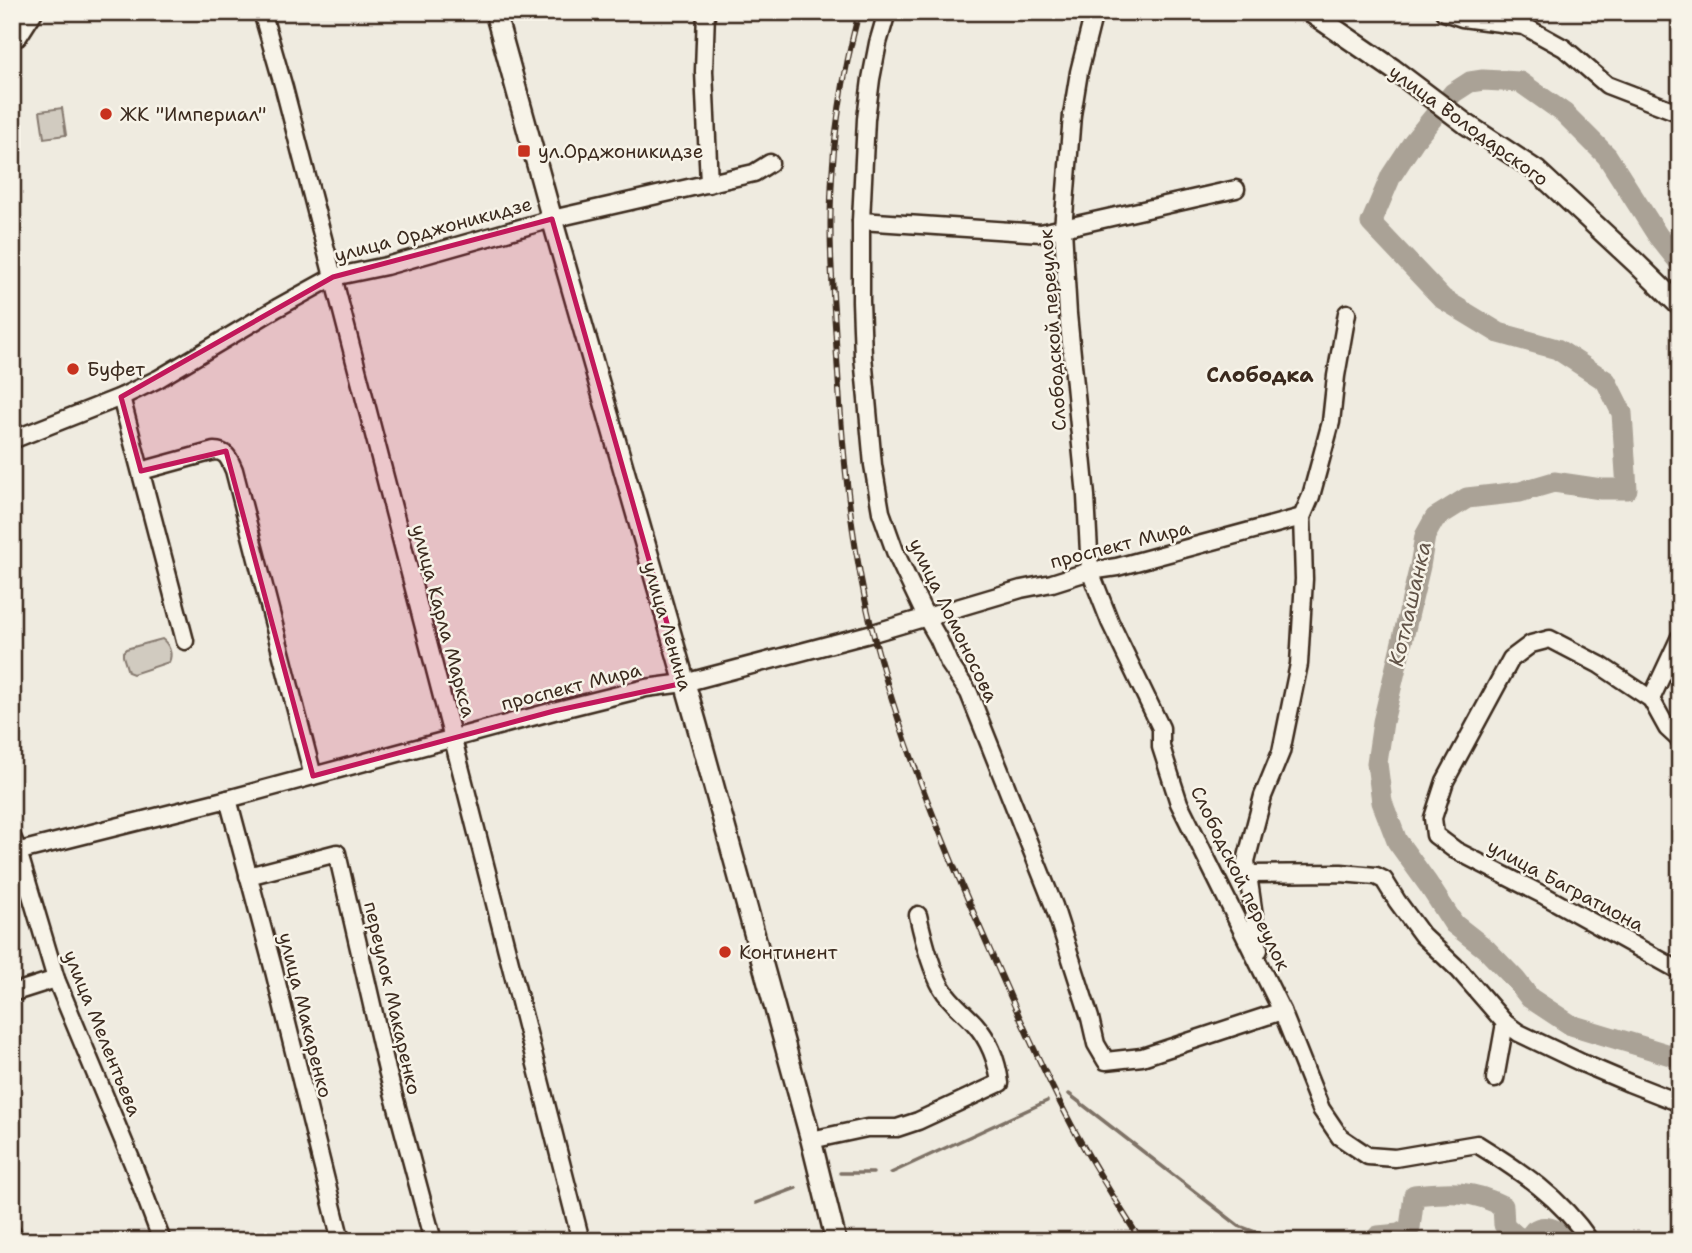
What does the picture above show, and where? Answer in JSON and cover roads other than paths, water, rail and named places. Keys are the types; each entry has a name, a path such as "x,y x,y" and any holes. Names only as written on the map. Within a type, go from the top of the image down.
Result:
{"main road":[{"name":"улица Ленина","path":"495,12 811,1140 836,1241"},
{"name":"улица Володарского","path":"1310,12 1393,69 1466,124 1537,171 1680,306"}],"street":[{"path":"18,37 34,12"},
{"name":"улица Карла Маркса","path":"262,12 284,88 582,1241"},
{"path":"706,12 704,71 709,184"},
{"name":"улица Ломоносова","path":"887,12 878,43 866,119 861,221 861,301 863,356 877,491 881,512 897,554 949,663 970,693 1054,906 1097,1044 1106,1061 1142,1057 1282,1011"},
{"name":"Слободской переулок","path":"1094,12 1079,72 1072,115 1063,229 1090,571 1110,622 1161,728 1161,747 1179,803 1282,1011 1321,1109 1340,1137 1368,1156 1395,1158 1477,1144 1523,1173 1552,1196 1576,1221 1590,1241"},
{"path":"1444,12 1462,18 1524,26 1564,48 1607,85 1680,113"},
{"name":"улица Орджоникидзе","path":"12,440 121,397 158,379 333,277 386,266 552,219 754,173 770,163"},
{"path":"861,221 1041,233 1236,189"},
{"path":"1262,969 1246,861 1263,796 1281,752 1299,664 1304,579 1302,517 1311,496 1331,422 1347,313"},
{"path":"121,397 185,641"},
{"path":"141,471 214,451 227,455 234,470 313,776"},
{"name":"проспект Мира","path":"14,847 228,799 554,711 646,688 684,683 1090,571 1118,568 1302,517"},
{"path":"1680,637 1651,699 1667,729 1680,740"},
{"name":"улица Багратиона","path":"1651,699 1600,665 1550,639 1531,644 1511,659 1445,781 1433,818 1435,835 1455,850 1680,971"},
{"name":"улица Макаренко","path":"228,799 341,1241"},
{"name":"улица Мелентьева","path":"14,847 56,979 162,1241"},
{"name":"переулок Макаренко","path":"248,876 337,853 387,1070 433,1241"},
{"path":"1247,874 1341,873 1376,876 1384,880 1422,935 1459,970 1505,1023 1519,1033 1582,1063 1680,1102"},
{"path":"811,1140 867,1128 897,1128 1000,1083 992,1049 977,1026 942,988 929,956 918,915"},
{"path":"12,993 56,979"},
{"path":"1494,1079 1505,1023"},
{"path":"12,1233 15,1241"}],"waterway":[{"name":"Котлашанка","path":"1680,263 1658,236 1607,156 1564,113 1520,82 1470,82 1453,93 1414,141 1391,176 1371,223 1443,299 1499,333 1557,349 1606,381 1622,413 1627,489 1601,489 1554,482 1520,492 1467,498 1435,518 1425,536 1383,722 1377,763 1382,802 1397,841 1454,924 1486,949 1530,998 1571,1025 1680,1058"},
{"path":"1069,1094 1239,1226 1279,1241"},
{"path":"891,1173 1047,1101"},
{"path":"840,1173 873,1173"},
{"path":"756,1203 796,1188"},
{"name":"Котлашанка","path":"1374,1241 1378,1236 1399,1234 1410,1228 1414,1195 1449,1193 1470,1194 1503,1206 1504,1225 1525,1241"},
{"name":"Котлашанка","path":"1527,1241 1534,1231 1544,1228 1559,1232 1571,1241"}],"railway":[{"path":"859,12 848,58 837,128 832,174 831,234 846,470 865,599 900,723 944,844 1035,1050 1071,1124 1141,1241"}],"place":[{"name":"ЖК \"Империал\"","path":"106,114"},
{"name":"ул.Орджоникидзе","path":"524,151"},
{"name":"Буфет","path":"73,369"},
{"name":"Континент","path":"725,952"}],"district":[{"name":"Слободка","path":"1260,375"}]}
